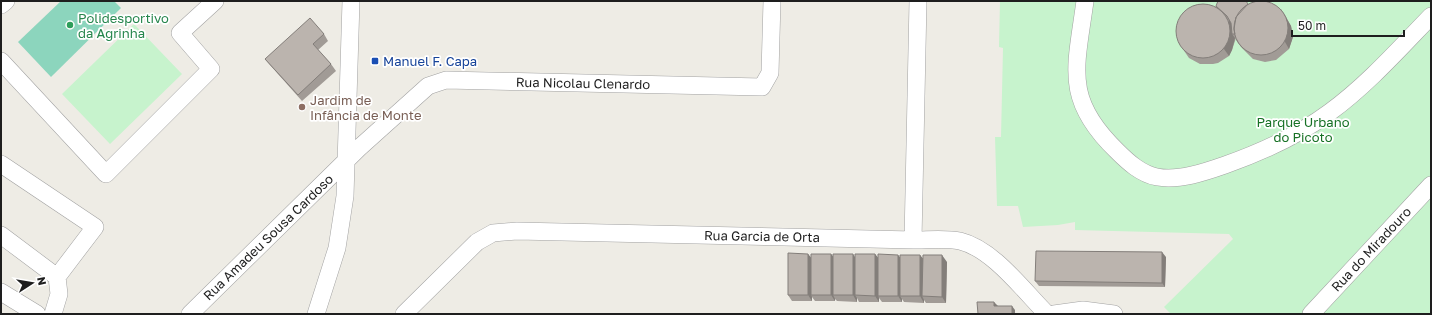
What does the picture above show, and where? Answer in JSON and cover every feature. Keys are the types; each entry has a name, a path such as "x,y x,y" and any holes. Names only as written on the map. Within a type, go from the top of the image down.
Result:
{"street":[{"path":"1,6 6,1"},
{"path":"1,61 106,174 211,69 180,33 215,1"},
{"path":"316,314 337,248 345,196 351,1"},
{"name":"Rua Nicolau Clenardo","path":"346,161 428,86 446,80 762,87 770,73 772,1"},
{"path":"913,240 918,1"},
{"path":"1085,1 1076,75 1078,92 1084,110 1094,126 1129,162 1143,172 1157,177 1177,176 1208,171 1261,151 1296,132 1330,112 1373,75 1431,16"},
{"name":"Rua Amadeu Sousa Cardoso","path":"190,314 346,161"},
{"path":"1,164 95,227 57,277 59,294 53,314"},
{"name":"Rua do Miradouro","path":"1311,314 1431,185"},
{"name":"Rua Garcia de Orta","path":"404,314 477,242 493,233 518,231 959,241 977,248 992,258 1047,314"},
{"path":"1,235 57,277"},
{"path":"1,292 37,314"},
{"path":"1054,314 1083,310 1114,314"}],"green space":[{"name":"Polidesportivo da Agrinha","path":"61,1 114,1 121,8 51,77 18,42"},
{"name":"Parque Urbano do Picoto","path":"1000,1 1431,1 1431,314 1171,314 1164,307 1233,239 1229,234 1075,230 1075,222 1058,225 1023,227 1018,206 997,206 995,137 1001,137 1003,48 999,47"},
{"name":"Polidesportivo da Agrinha","path":"134,24 182,74 110,144 62,94"}],"building":[{"path":"1218,1 1246,1 1248,4 1236,17 1234,29 1235,34 1232,34 1231,23 1227,16 1216,6"},
{"path":"1261,1 1271,3 1280,9 1286,18 1288,28 1286,38 1280,47 1271,53 1261,55 1251,53 1242,47 1236,38 1234,28 1236,18 1242,9 1251,3"},
{"path":"1198,4 1208,4 1218,8 1226,16 1230,26 1230,36 1226,46 1218,54 1208,58 1198,58 1188,54 1180,46 1176,36 1176,26 1180,16 1188,8"},
{"path":"310,18 324,34 313,44 331,64 298,95 265,59"},
{"path":"1036,251 1162,252 1162,283 1035,281"},
{"path":"788,253 808,254 808,295 788,295"},
{"path":"811,254 831,254 831,295 811,295"},
{"path":"833,254 853,254 853,295 833,295"},
{"path":"855,254 875,254 875,296 855,295"},
{"path":"878,254 898,255 898,296 878,296"},
{"path":"900,255 920,255 920,296 900,296"},
{"path":"923,255 942,255 942,297 922,296"},
{"path":"977,302 994,302 994,306 1012,306 1012,314 978,314"}],"place":[{"name":"Polidesportivo da Agrinha","path":"70,25"},
{"name":"Manuel F. Capa","path":"375,61"},
{"name":"Jardim de Infância de Monte","path":"302,107"}]}
